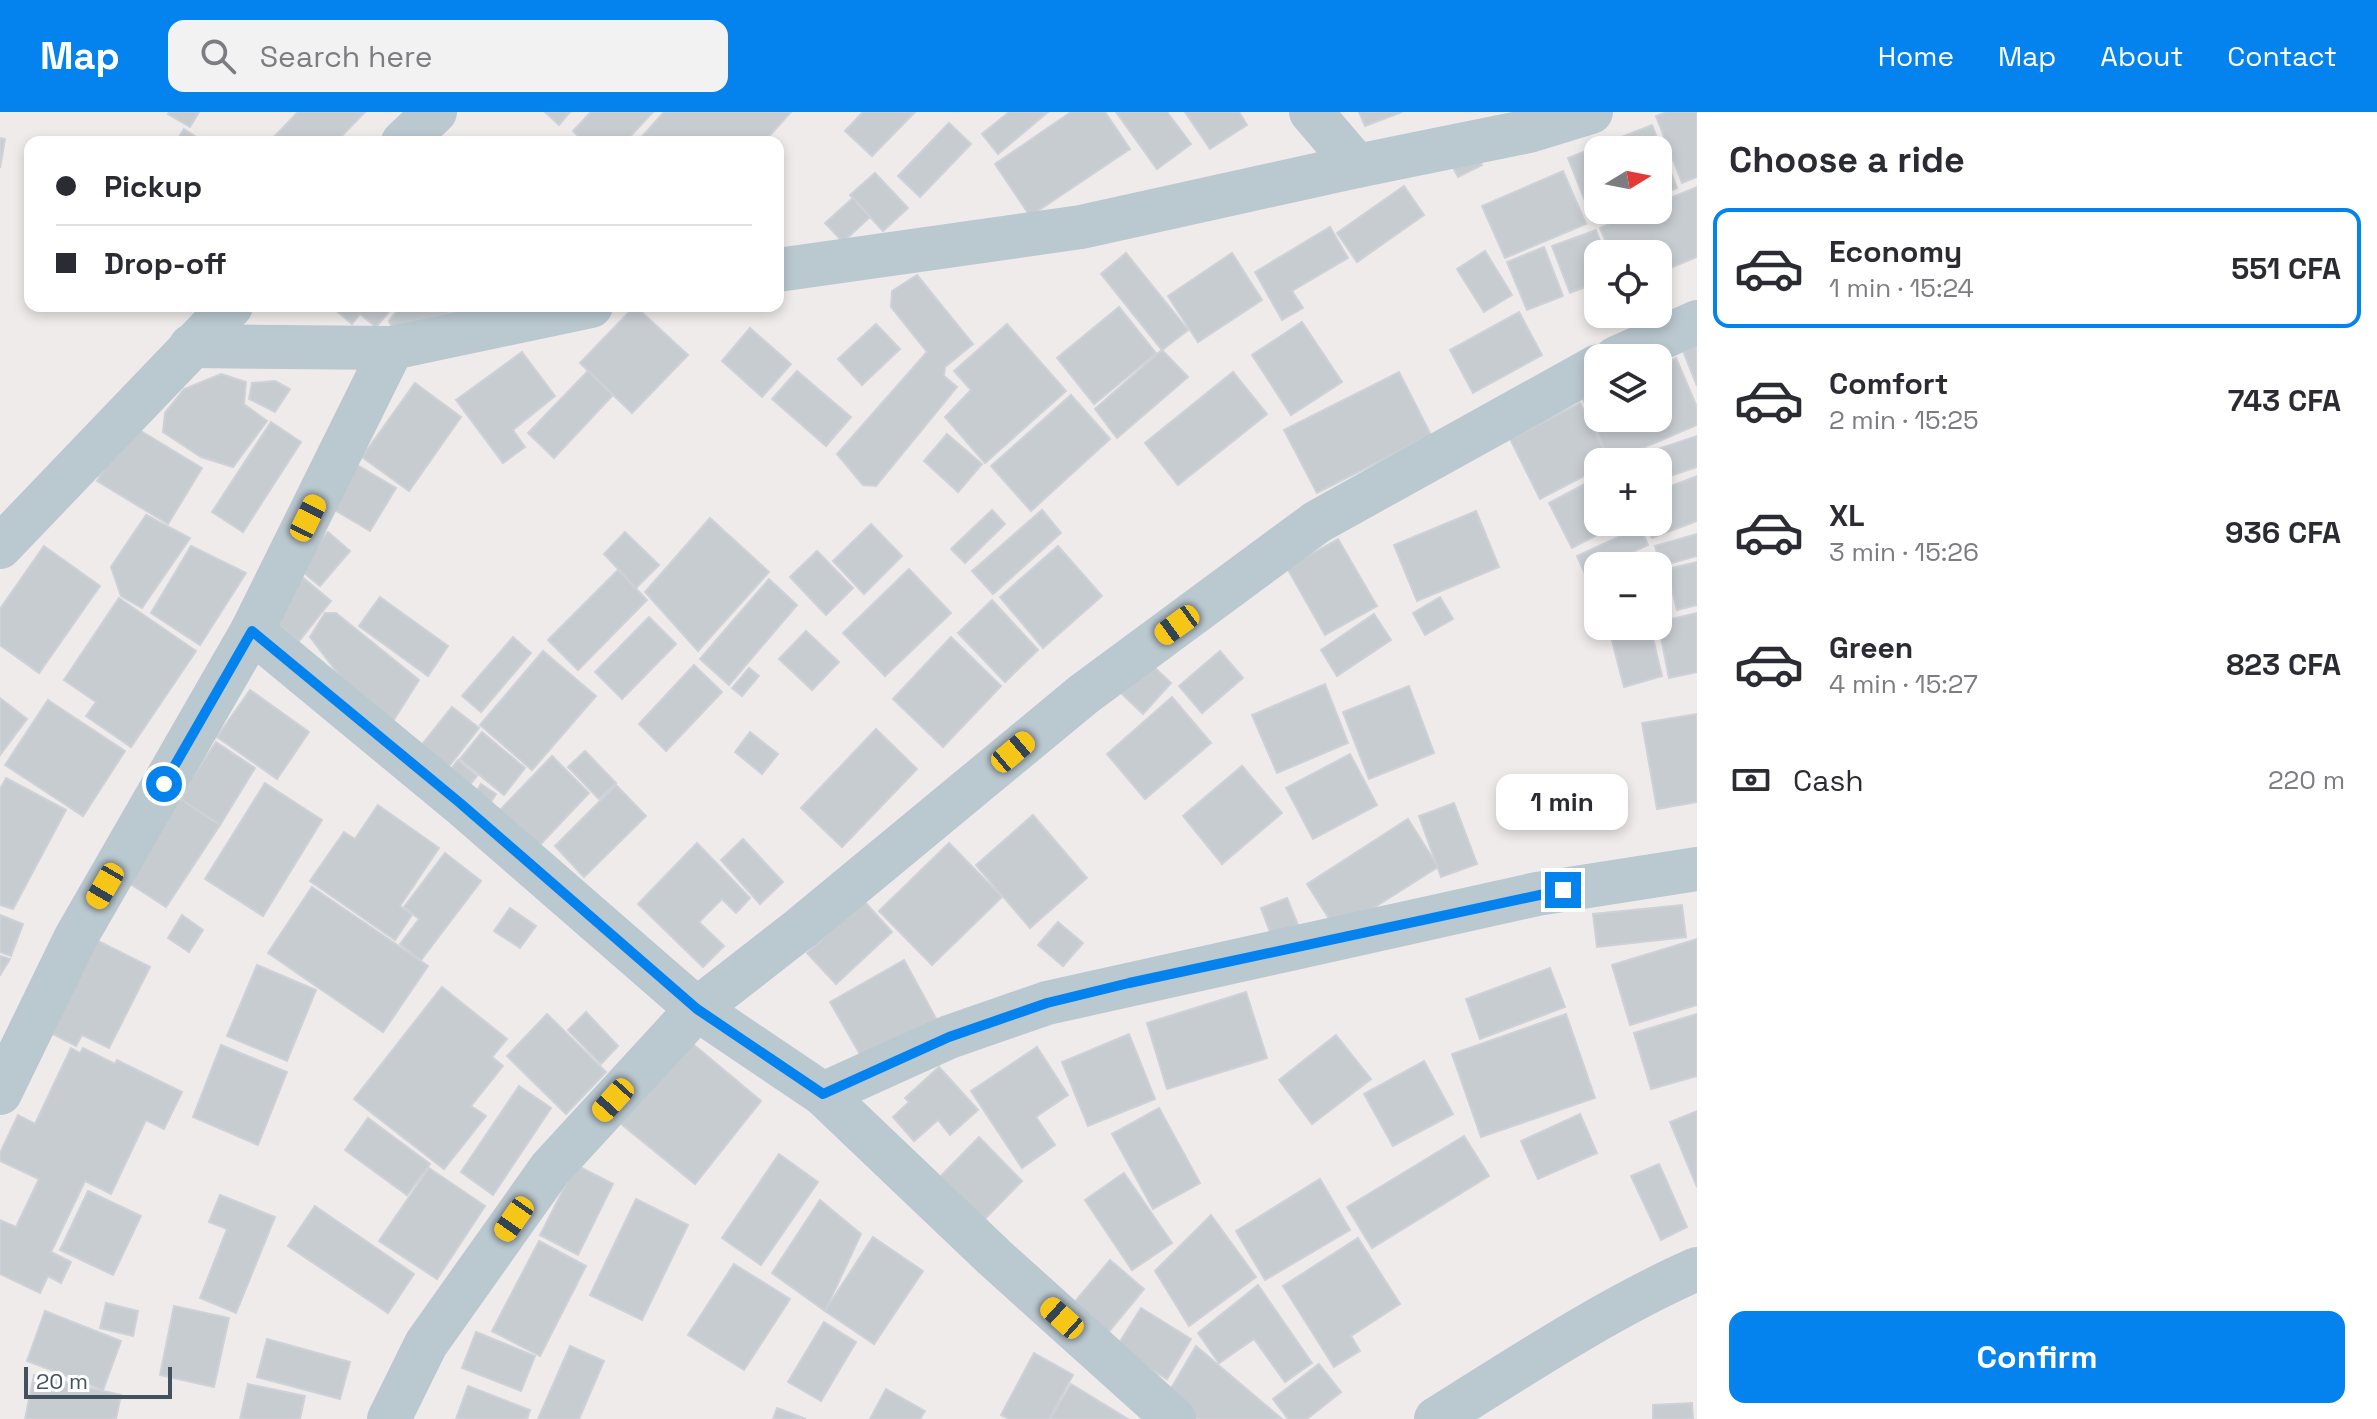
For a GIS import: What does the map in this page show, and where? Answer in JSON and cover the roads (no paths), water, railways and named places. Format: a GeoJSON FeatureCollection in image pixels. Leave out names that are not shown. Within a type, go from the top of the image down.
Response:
{"type":"FeatureCollection","features":[{"type":"Feature","properties":{"kind":"street"},"geometry":{"type":"LineString","coordinates":[[409,136],[435,112]]}},
{"type":"Feature","properties":{"kind":"street"},"geometry":{"type":"LineString","coordinates":[[1311,112],[1357,166]]}},
{"type":"Feature","properties":{"kind":"street"},"geometry":{"type":"LineString","coordinates":[[784,269],[1081,227],[1529,131],[1591,112]]}},
{"type":"Feature","properties":{"kind":"street"},"geometry":{"type":"LineString","coordinates":[[0,547],[225,312]]}},
{"type":"Feature","properties":{"kind":"street"},"geometry":{"type":"LineString","coordinates":[[191,346],[392,348],[563,312]]}},
{"type":"Feature","properties":{"kind":"street"},"geometry":{"type":"LineString","coordinates":[[1648,344],[1697,322]]}},
{"type":"Feature","properties":{"kind":"street"},"geometry":{"type":"LineString","coordinates":[[0,1093],[76,937],[252,631],[392,348]]}},
{"type":"Feature","properties":{"kind":"street"},"geometry":{"type":"LineString","coordinates":[[389,1419],[426,1344],[550,1169],[697,1009],[801,928],[1084,694],[1317,522],[1584,374]]}},
{"type":"Feature","properties":{"kind":"street"},"geometry":{"type":"LineString","coordinates":[[252,631],[460,803],[697,1009],[823,1094],[994,1257],[1174,1419]]}},
{"type":"Feature","properties":{"kind":"street"},"geometry":{"type":"LineString","coordinates":[[823,1094],[949,1037],[1047,1003],[1537,894],[1697,869]]}},
{"type":"Feature","properties":{"kind":"street"},"geometry":{"type":"LineString","coordinates":[[1436,1419],[1652,1290],[1697,1269]]}}]}
